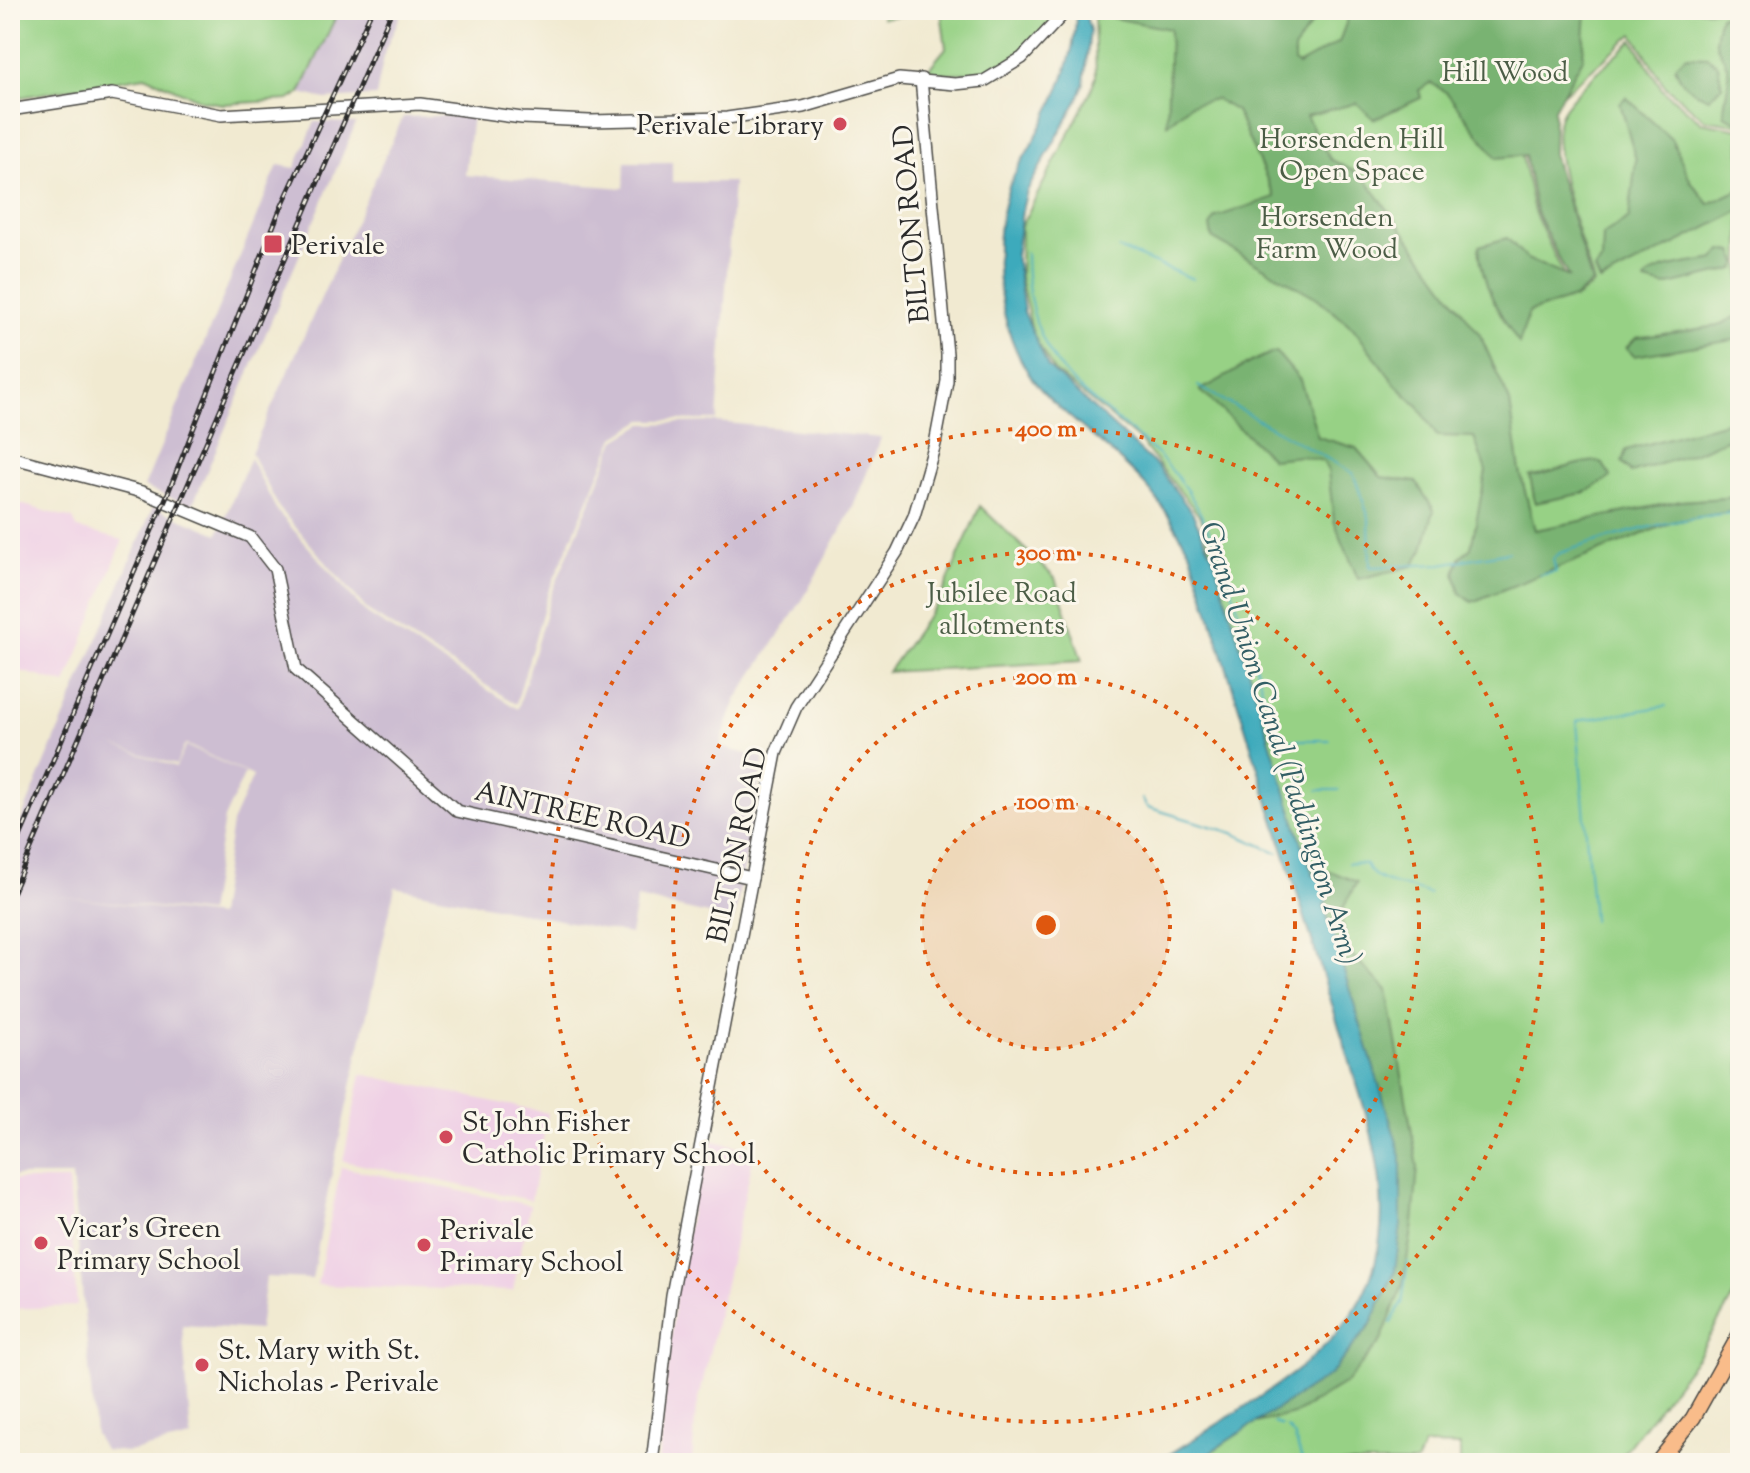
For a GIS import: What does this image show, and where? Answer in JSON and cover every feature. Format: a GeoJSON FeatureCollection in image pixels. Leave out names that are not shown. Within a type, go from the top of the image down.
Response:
{"type":"FeatureCollection","features":[{"type":"Feature","properties":{"kind":"main road"},"geometry":{"type":"LineString","coordinates":[[1657,1463],[1693,1418],[1740,1334]]}},
{"type":"Feature","properties":{"kind":"street"},"geometry":{"type":"LineString","coordinates":[[10,110],[112,94],[221,115],[410,104],[522,118],[682,121],[784,111],[886,82],[921,79],[965,84],[994,77],[1027,55],[1067,10]]}},
{"type":"Feature","properties":{"kind":"street","name":"BILTON ROAD"},"geometry":{"type":"LineString","coordinates":[[652,1463],[671,1299],[776,753],[796,707],[897,552],[914,516],[935,444],[947,381],[947,354],[921,79]]}},
{"type":"Feature","properties":{"kind":"street","name":"AINTREE ROAD"},"geometry":{"type":"LineString","coordinates":[[10,457],[142,492],[250,537],[269,556],[279,579],[296,669],[457,811],[752,878]]}},
{"type":"Feature","properties":{"kind":"shaded area"},"geometry":{"type":"Polygon","coordinates":[[[339,10],[403,10],[385,50],[376,96],[325,99],[300,93],[339,10]]]}},
{"type":"Feature","properties":{"kind":"shaded area"},"geometry":{"type":"Polygon","coordinates":[[[472,115],[465,175],[624,188],[625,162],[672,162],[672,182],[733,182],[717,420],[643,420],[615,437],[548,593],[516,704],[369,612],[279,508],[251,453],[403,117],[472,115]]]}},
{"type":"Feature","properties":{"kind":"shaded area"},"geometry":{"type":"Polygon","coordinates":[[[315,122],[356,123],[192,506],[144,487],[278,165],[295,168],[315,122]]]}},
{"type":"Feature","properties":{"kind":"shaded area"},"geometry":{"type":"Polygon","coordinates":[[[716,422],[881,438],[853,507],[803,599],[737,698],[720,747],[764,758],[734,920],[637,898],[630,934],[395,887],[328,1191],[312,1279],[266,1277],[259,1330],[182,1325],[191,1438],[128,1452],[104,1450],[95,1434],[72,1176],[10,1176],[10,846],[153,507],[218,534],[250,458],[277,511],[367,614],[518,709],[551,595],[616,440],[643,424],[716,422]],[[110,744],[176,767],[186,746],[245,773],[224,819],[208,913],[40,894],[218,916],[232,823],[253,776],[185,744],[176,765],[110,744]]]}},
{"type":"Feature","properties":{"kind":"shaded area"},"geometry":{"type":"Polygon","coordinates":[[[10,501],[73,519],[78,529],[123,540],[66,684],[10,668],[10,501]]]}},
{"type":"Feature","properties":{"kind":"shaded area","name":"St John Fisher Catholic Primary School"},"geometry":{"type":"Polygon","coordinates":[[[361,1074],[548,1113],[531,1200],[343,1161],[361,1074]]]}},
{"type":"Feature","properties":{"kind":"shaded area"},"geometry":{"type":"Polygon","coordinates":[[[705,1139],[755,1150],[695,1417],[692,1463],[658,1463],[676,1291],[705,1139]]]}},
{"type":"Feature","properties":{"kind":"shaded area","name":"Perivale Primary School"},"geometry":{"type":"Polygon","coordinates":[[[341,1167],[530,1205],[513,1291],[317,1285],[341,1167]]]}},
{"type":"Feature","properties":{"kind":"shaded area","name":"Vicar's Green Primary School"},"geometry":{"type":"Polygon","coordinates":[[[10,1180],[68,1180],[77,1306],[10,1309],[10,1180]]]}},
{"type":"Feature","properties":{"kind":"green space"},"geometry":{"type":"Polygon","coordinates":[[[10,10],[339,10],[300,93],[289,100],[223,104],[203,101],[145,76],[10,99],[10,10]]]}},
{"type":"Feature","properties":{"kind":"green space"},"geometry":{"type":"Polygon","coordinates":[[[880,10],[1062,10],[1004,64],[973,72],[952,73],[926,72],[946,48],[941,11],[882,18],[880,10]]]}},
{"type":"Feature","properties":{"kind":"green space"},"geometry":{"type":"Polygon","coordinates":[[[1112,10],[1740,10],[1740,125],[1704,119],[1665,86],[1633,34],[1551,104],[1507,147],[1522,156],[1534,212],[1575,299],[1594,284],[1562,174],[1557,131],[1560,116],[1582,87],[1633,40],[1662,89],[1701,122],[1740,129],[1740,497],[1681,501],[1535,531],[1542,572],[1673,522],[1740,510],[1740,1285],[1698,1356],[1616,1463],[1460,1463],[1460,1446],[1424,1445],[1416,1463],[1196,1463],[1334,1366],[1370,1326],[1397,1253],[1400,1184],[1322,912],[1329,883],[1309,870],[1201,518],[1140,441],[1054,371],[1033,335],[1020,277],[1021,226],[1096,76],[1094,17],[1111,15],[1112,10]]]}},
{"type":"Feature","properties":{"kind":"green space"},"geometry":{"type":"Polygon","coordinates":[[[1114,10],[1307,10],[1312,23],[1294,50],[1294,62],[1298,65],[1339,42],[1351,10],[1586,10],[1583,58],[1554,109],[1553,154],[1592,283],[1574,298],[1529,312],[1519,344],[1487,286],[1479,246],[1507,238],[1527,259],[1568,277],[1536,212],[1525,155],[1497,158],[1447,93],[1431,83],[1419,90],[1421,98],[1374,119],[1357,103],[1306,116],[1330,159],[1363,176],[1480,335],[1510,402],[1520,471],[1535,530],[1681,501],[1740,497],[1740,510],[1673,522],[1472,602],[1460,593],[1455,573],[1460,558],[1471,548],[1486,471],[1474,437],[1437,436],[1418,406],[1396,385],[1353,328],[1317,298],[1212,238],[1210,226],[1216,217],[1275,197],[1236,111],[1215,99],[1190,105],[1167,124],[1170,29],[1113,18],[1114,10]]]}},
{"type":"Feature","properties":{"kind":"green space"},"geometry":{"type":"Polygon","coordinates":[[[1734,15],[1740,19],[1740,123],[1724,115],[1729,75],[1716,41],[1720,16],[1734,15]]]}},
{"type":"Feature","properties":{"kind":"green space"},"geometry":{"type":"Polygon","coordinates":[[[1686,56],[1708,57],[1718,65],[1722,86],[1709,98],[1692,90],[1680,78],[1675,66],[1686,56]]]}},
{"type":"Feature","properties":{"kind":"green space"},"geometry":{"type":"Polygon","coordinates":[[[1626,97],[1672,140],[1691,182],[1709,204],[1740,189],[1740,211],[1600,282],[1595,270],[1602,260],[1603,235],[1629,218],[1636,160],[1620,103],[1626,97]]]}},
{"type":"Feature","properties":{"kind":"green space"},"geometry":{"type":"Polygon","coordinates":[[[1722,250],[1733,252],[1738,262],[1735,269],[1665,286],[1645,281],[1665,268],[1715,259],[1722,250]]]}},
{"type":"Feature","properties":{"kind":"green space"},"geometry":{"type":"Polygon","coordinates":[[[1735,317],[1740,318],[1740,339],[1634,356],[1626,348],[1636,338],[1718,326],[1735,317]]]}},
{"type":"Feature","properties":{"kind":"green space"},"geometry":{"type":"Polygon","coordinates":[[[1276,352],[1300,380],[1318,437],[1356,448],[1381,477],[1416,482],[1434,510],[1423,549],[1413,566],[1358,579],[1334,521],[1328,471],[1323,461],[1301,456],[1272,459],[1200,390],[1276,352]]]}},
{"type":"Feature","properties":{"kind":"green space"},"geometry":{"type":"Polygon","coordinates":[[[1740,418],[1740,434],[1695,453],[1631,473],[1622,462],[1626,450],[1740,418]]]}},
{"type":"Feature","properties":{"kind":"green space"},"geometry":{"type":"Polygon","coordinates":[[[1597,461],[1603,464],[1611,477],[1584,493],[1535,503],[1530,476],[1597,461]]]}},
{"type":"Feature","properties":{"kind":"green space","name":"Jubilee Road allotments"},"geometry":{"type":"Polygon","coordinates":[[[980,506],[1055,578],[1082,661],[888,672],[941,597],[980,506]]]}},
{"type":"Feature","properties":{"kind":"green space"},"geometry":{"type":"Polygon","coordinates":[[[1330,871],[1357,882],[1340,914],[1349,952],[1387,990],[1418,1167],[1413,1224],[1403,1284],[1381,1341],[1347,1382],[1294,1414],[1256,1423],[1334,1366],[1370,1326],[1397,1252],[1400,1184],[1322,912],[1330,871]]]}},
{"type":"Feature","properties":{"kind":"water"},"geometry":{"type":"Polygon","coordinates":[[[1076,10],[1084,10],[1090,30],[1084,83],[1027,191],[1022,210],[1016,256],[1024,312],[1048,367],[1158,467],[1193,514],[1213,557],[1303,847],[1313,874],[1331,888],[1324,906],[1401,1156],[1401,1225],[1395,1271],[1371,1324],[1330,1375],[1193,1463],[1156,1463],[1305,1364],[1340,1329],[1366,1289],[1380,1240],[1380,1182],[1365,1110],[1191,554],[1148,488],[1048,397],[1031,377],[1008,329],[998,275],[998,248],[1006,196],[1057,95],[1073,45],[1076,10]]]}},
{"type":"Feature","properties":{"kind":"waterway"},"geometry":{"type":"LineString","coordinates":[[1728,23],[1740,91]]}},
{"type":"Feature","properties":{"kind":"waterway"},"geometry":{"type":"LineString","coordinates":[[1118,248],[1193,279]]}},
{"type":"Feature","properties":{"kind":"waterway","name":"Grand Union Canal (Paddington Arm)"},"geometry":{"type":"LineString","coordinates":[[1026,253],[1031,304],[1045,343],[1064,373],[1144,442],[1172,470],[1196,505],[1222,562],[1279,741]]}},
{"type":"Feature","properties":{"kind":"waterway"},"geometry":{"type":"LineString","coordinates":[[1198,386],[1353,473],[1369,518],[1370,567],[1441,564],[1508,552]]}},
{"type":"Feature","properties":{"kind":"waterway"},"geometry":{"type":"LineString","coordinates":[[1540,575],[1556,572],[1553,559],[1560,553],[1582,546],[1671,522],[1740,512]]}},
{"type":"Feature","properties":{"kind":"waterway"},"geometry":{"type":"LineString","coordinates":[[1593,920],[1577,721],[1666,706]]}},
{"type":"Feature","properties":{"kind":"waterway","name":"Grand Union Canal (Paddington Arm)"},"geometry":{"type":"LineString","coordinates":[[1276,741],[1285,740]]}},
{"type":"Feature","properties":{"kind":"waterway","name":"Grand Union Canal (Paddington Arm)"},"geometry":{"type":"LineString","coordinates":[[1292,740],[1330,740]]}},
{"type":"Feature","properties":{"kind":"waterway","name":"Grand Union Canal (Paddington Arm)"},"geometry":{"type":"LineString","coordinates":[[1318,790],[1339,790]]}},
{"type":"Feature","properties":{"kind":"waterway"},"geometry":{"type":"LineString","coordinates":[[1142,799],[1147,807],[1233,833],[1278,853]]}},
{"type":"Feature","properties":{"kind":"waterway","name":"Grand Union Canal (Paddington Arm)"},"geometry":{"type":"LineString","coordinates":[[1348,863],[1365,864],[1385,881],[1429,894]]}},
{"type":"Feature","properties":{"kind":"waterway"},"geometry":{"type":"LineString","coordinates":[[1391,1323],[1402,1303],[1408,1262]]}},
{"type":"Feature","properties":{"kind":"waterway"},"geometry":{"type":"LineString","coordinates":[[1274,1423],[1282,1426]]}},
{"type":"Feature","properties":{"kind":"waterway"},"geometry":{"type":"LineString","coordinates":[[1287,1428],[1294,1435],[1303,1463]]}},
{"type":"Feature","properties":{"kind":"railway"},"geometry":{"type":"LineString","coordinates":[[10,860],[168,493],[279,212],[372,10]]}},
{"type":"Feature","properties":{"kind":"railway"},"geometry":{"type":"LineString","coordinates":[[10,898],[392,10]]}},
{"type":"Feature","properties":{"kind":"place","name":"Perivale Library"},"geometry":{"type":"Point","coordinates":[840,124]}},
{"type":"Feature","properties":{"kind":"place","name":"Perivale"},"geometry":{"type":"Point","coordinates":[273,244]}},
{"type":"Feature","properties":{"kind":"place","name":"St John Fisher Catholic Primary School"},"geometry":{"type":"Point","coordinates":[446,1137]}},
{"type":"Feature","properties":{"kind":"place","name":"Vicar's Green Primary School"},"geometry":{"type":"Point","coordinates":[41,1243]}},
{"type":"Feature","properties":{"kind":"place","name":"Perivale Primary School"},"geometry":{"type":"Point","coordinates":[424,1245]}},
{"type":"Feature","properties":{"kind":"place","name":"St. Mary with St. Nicholas - Perivale"},"geometry":{"type":"Point","coordinates":[202,1365]}},
{"type":"Feature","properties":{"kind":"park label","name":"Hill Wood"},"geometry":{"type":"Point","coordinates":[1505,71]}},
{"type":"Feature","properties":{"kind":"park label","name":"Horsenden Hill Open Space"},"geometry":{"type":"Point","coordinates":[1352,154]}},
{"type":"Feature","properties":{"kind":"park label","name":"Horsenden Farm Wood"},"geometry":{"type":"Point","coordinates":[1327,232]}}]}
